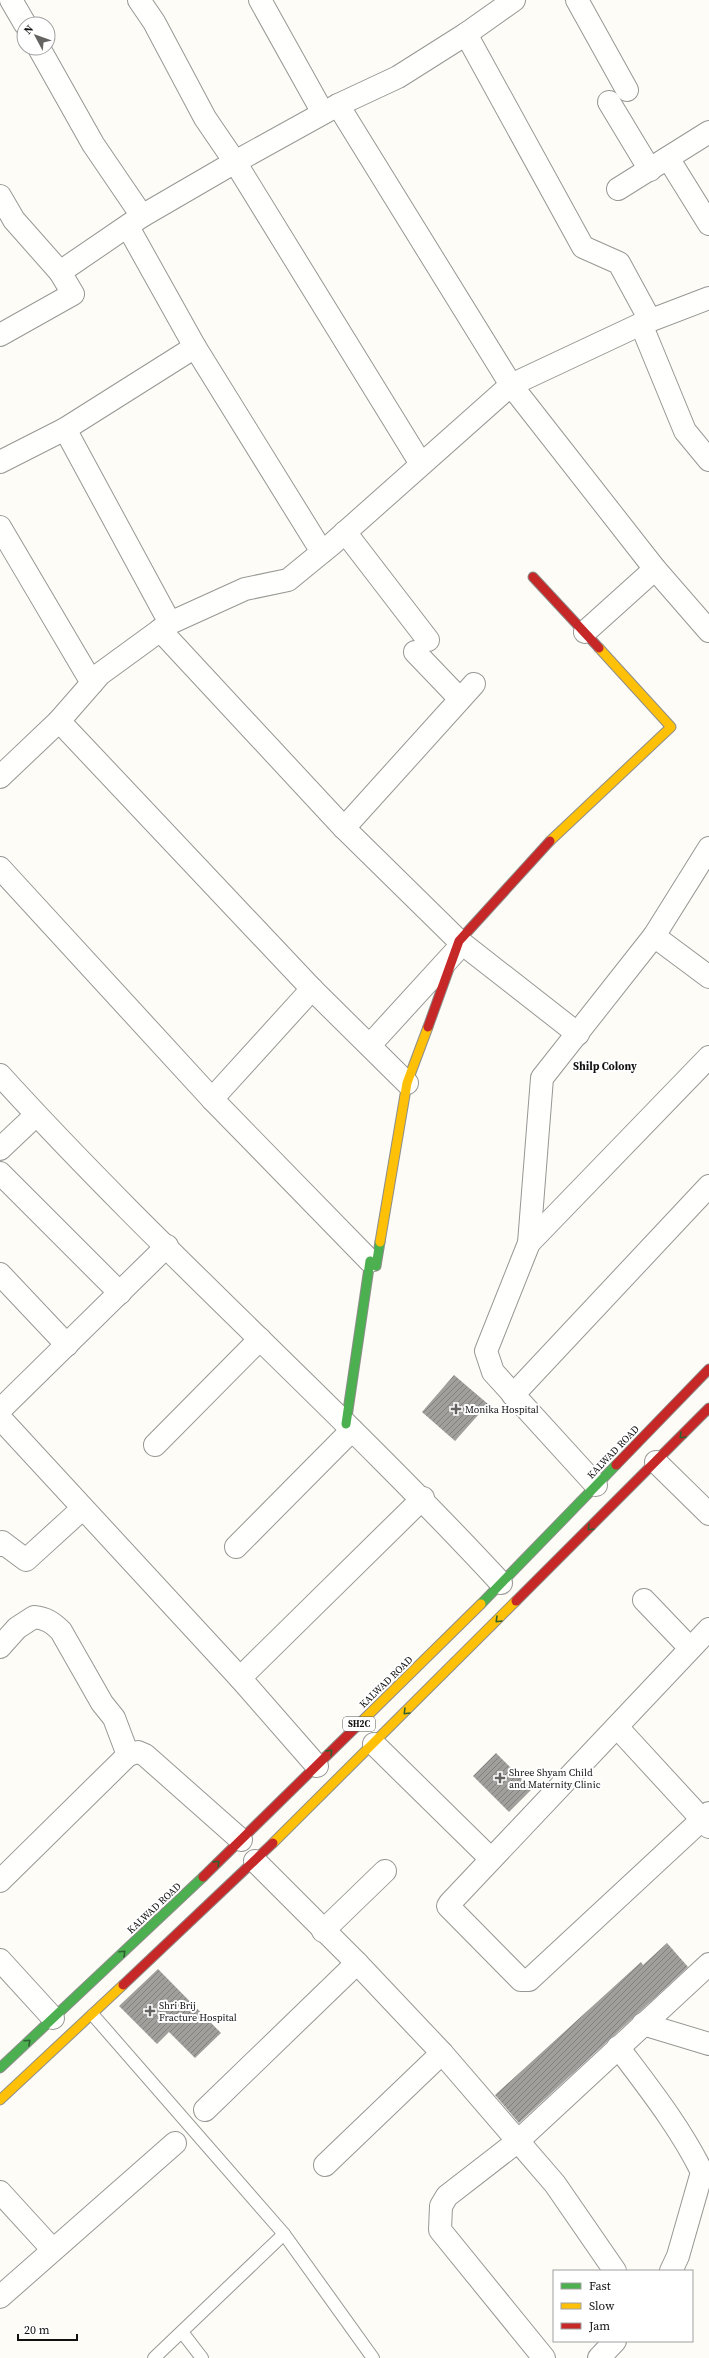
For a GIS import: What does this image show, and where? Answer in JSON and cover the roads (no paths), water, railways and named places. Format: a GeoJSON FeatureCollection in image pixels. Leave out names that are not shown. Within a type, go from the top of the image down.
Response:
{"type":"FeatureCollection","features":[{"type":"Feature","properties":{"kind":"main road"},"geometry":{"type":"LineString","coordinates":[[370,1261],[376,1266],[407,1083],[457,947],[551,840],[671,727],[533,576]]}},
{"type":"Feature","properties":{"kind":"main road"},"geometry":{"type":"LineString","coordinates":[[349,1427],[370,1261]]}},
{"type":"Feature","properties":{"kind":"main road","name":"KALWAD ROAD"},"geometry":{"type":"LineString","coordinates":[[0,2068],[317,1766],[501,1583],[709,1369]]}},
{"type":"Feature","properties":{"kind":"main road","name":"SH2C"},"geometry":{"type":"LineString","coordinates":[[0,2100],[93,2015],[255,1861],[374,1744],[709,1408]]}},
{"type":"Feature","properties":{"kind":"street"},"geometry":{"type":"LineString","coordinates":[[11,0],[20,16]]}},
{"type":"Feature","properties":{"kind":"street"},"geometry":{"type":"LineString","coordinates":[[139,0],[154,22],[205,118],[235,162],[421,464]]}},
{"type":"Feature","properties":{"kind":"street"},"geometry":{"type":"LineString","coordinates":[[260,0],[511,385],[655,569],[709,631]]}},
{"type":"Feature","properties":{"kind":"street"},"geometry":{"type":"LineString","coordinates":[[60,272],[135,222],[235,162],[330,109],[398,77],[466,34],[514,0]]}},
{"type":"Feature","properties":{"kind":"street"},"geometry":{"type":"LineString","coordinates":[[577,0],[627,90]]}},
{"type":"Feature","properties":{"kind":"street"},"geometry":{"type":"LineString","coordinates":[[466,34],[583,247],[619,263],[645,322],[685,431],[709,460]]}},
{"type":"Feature","properties":{"kind":"street"},"geometry":{"type":"LineString","coordinates":[[44,56],[135,222],[194,347],[322,552]]}},
{"type":"Feature","properties":{"kind":"street"},"geometry":{"type":"LineString","coordinates":[[609,102],[650,170]]}},
{"type":"Feature","properties":{"kind":"street"},"geometry":{"type":"LineString","coordinates":[[618,189],[709,132]]}},
{"type":"Feature","properties":{"kind":"street"},"geometry":{"type":"LineString","coordinates":[[668,158],[709,224]]}},
{"type":"Feature","properties":{"kind":"street"},"geometry":{"type":"LineString","coordinates":[[0,196],[14,220],[60,272],[73,294],[0,335]]}},
{"type":"Feature","properties":{"kind":"street"},"geometry":{"type":"LineString","coordinates":[[0,777],[59,721],[100,674],[165,626],[244,589],[288,580],[345,532],[511,385],[645,322],[709,298]]}},
{"type":"Feature","properties":{"kind":"street"},"geometry":{"type":"LineString","coordinates":[[0,462],[65,429],[194,347]]}},
{"type":"Feature","properties":{"kind":"street"},"geometry":{"type":"LineString","coordinates":[[65,429],[165,626],[344,828],[457,947],[578,1034]]}},
{"type":"Feature","properties":{"kind":"street"},"geometry":{"type":"LineString","coordinates":[[0,527],[92,683]]}},
{"type":"Feature","properties":{"kind":"street"},"geometry":{"type":"LineString","coordinates":[[344,828],[467,691],[422,646],[345,532]]}},
{"type":"Feature","properties":{"kind":"street"},"geometry":{"type":"LineString","coordinates":[[585,632],[655,569]]}},
{"type":"Feature","properties":{"kind":"street"},"geometry":{"type":"LineString","coordinates":[[59,721],[312,989],[407,1083]]}},
{"type":"Feature","properties":{"kind":"street"},"geometry":{"type":"LineString","coordinates":[[596,1485],[493,1372],[486,1351],[529,1242],[542,1078],[654,936],[709,848]]}},
{"type":"Feature","properties":{"kind":"street"},"geometry":{"type":"LineString","coordinates":[[0,868],[212,1099],[370,1261]]}},
{"type":"Feature","properties":{"kind":"street"},"geometry":{"type":"LineString","coordinates":[[654,936],[709,977]]}},
{"type":"Feature","properties":{"kind":"street"},"geometry":{"type":"LineString","coordinates":[[370,1045],[457,947]]}},
{"type":"Feature","properties":{"kind":"street"},"geometry":{"type":"LineString","coordinates":[[212,1099],[312,989]]}},
{"type":"Feature","properties":{"kind":"street"},"geometry":{"type":"LineString","coordinates":[[529,1242],[709,1056]]}},
{"type":"Feature","properties":{"kind":"street"},"geometry":{"type":"LineString","coordinates":[[0,1075],[36,1115],[260,1339],[423,1498],[501,1583]]}},
{"type":"Feature","properties":{"kind":"street"},"geometry":{"type":"LineString","coordinates":[[0,1149],[36,1115]]}},
{"type":"Feature","properties":{"kind":"street"},"geometry":{"type":"LineString","coordinates":[[0,1174],[120,1293]]}},
{"type":"Feature","properties":{"kind":"street"},"geometry":{"type":"LineString","coordinates":[[514,1395],[709,1186]]}},
{"type":"Feature","properties":{"kind":"street"},"geometry":{"type":"LineString","coordinates":[[0,1410],[167,1246]]}},
{"type":"Feature","properties":{"kind":"street"},"geometry":{"type":"LineString","coordinates":[[0,1274],[67,1345]]}},
{"type":"Feature","properties":{"kind":"street"},"geometry":{"type":"LineString","coordinates":[[155,1445],[260,1339]]}},
{"type":"Feature","properties":{"kind":"street"},"geometry":{"type":"LineString","coordinates":[[0,1418],[82,1509],[240,1678],[317,1766]]}},
{"type":"Feature","properties":{"kind":"street"},"geometry":{"type":"LineString","coordinates":[[236,1547],[349,1427]]}},
{"type":"Feature","properties":{"kind":"street"},"geometry":{"type":"LineString","coordinates":[[656,1462],[709,1514]]}},
{"type":"Feature","properties":{"kind":"street"},"geometry":{"type":"LineString","coordinates":[[240,1678],[423,1498]]}},
{"type":"Feature","properties":{"kind":"street"},"geometry":{"type":"LineString","coordinates":[[0,1544],[2,1542],[26,1560],[82,1509]]}},
{"type":"Feature","properties":{"kind":"street"},"geometry":{"type":"LineString","coordinates":[[644,1600],[690,1648]]}},
{"type":"Feature","properties":{"kind":"street"},"geometry":{"type":"LineString","coordinates":[[0,1647],[17,1628],[34,1617],[43,1618],[52,1623],[61,1632],[102,1703],[114,1718],[128,1755]]}},
{"type":"Feature","properties":{"kind":"street"},"geometry":{"type":"LineString","coordinates":[[617,1727],[707,1820],[529,1980],[521,1980],[448,1906],[450,1902],[709,1629]]}},
{"type":"Feature","properties":{"kind":"street"},"geometry":{"type":"LineString","coordinates":[[374,1744],[491,1859]]}},
{"type":"Feature","properties":{"kind":"street"},"geometry":{"type":"LineString","coordinates":[[0,1881],[128,1755],[138,1752],[146,1755],[241,1840]]}},
{"type":"Feature","properties":{"kind":"street"},"geometry":{"type":"LineString","coordinates":[[255,1861],[357,1964],[442,2053],[555,2184],[614,2270]]}},
{"type":"Feature","properties":{"kind":"street"},"geometry":{"type":"LineString","coordinates":[[323,1931],[385,1871]]}},
{"type":"Feature","properties":{"kind":"street"},"geometry":{"type":"LineString","coordinates":[[0,1960],[53,2018]]}},
{"type":"Feature","properties":{"kind":"street"},"geometry":{"type":"LineString","coordinates":[[205,2110],[357,1964]]}},
{"type":"Feature","properties":{"kind":"street"},"geometry":{"type":"LineString","coordinates":[[544,2358],[440,2230],[441,2206],[447,2196],[518,2141],[709,1964]]}},
{"type":"Feature","properties":{"kind":"street"},"geometry":{"type":"LineString","coordinates":[[643,2024],[709,2044]]}},
{"type":"Feature","properties":{"kind":"street"},"geometry":{"type":"LineString","coordinates":[[618,2047],[651,2090],[706,2172],[678,2256],[671,2270]]}},
{"type":"Feature","properties":{"kind":"street"},"geometry":{"type":"LineString","coordinates":[[325,2165],[442,2053]]}},
{"type":"Feature","properties":{"kind":"street"},"geometry":{"type":"LineString","coordinates":[[0,2297],[175,2143]]}},
{"type":"Feature","properties":{"kind":"street"},"geometry":{"type":"LineString","coordinates":[[0,2192],[53,2250]]}},
{"type":"Feature","properties":{"kind":"street"},"geometry":{"type":"LineString","coordinates":[[599,2358],[614,2342]]}},
{"type":"Feature","properties":{"kind":"lane"},"geometry":{"type":"LineString","coordinates":[[93,2015],[284,2234],[373,2358]]}},
{"type":"Feature","properties":{"kind":"lane"},"geometry":{"type":"LineString","coordinates":[[154,2358],[284,2234]]}},
{"type":"Feature","properties":{"kind":"lane"},"geometry":{"type":"LineString","coordinates":[[182,2332],[202,2358]]}},
{"type":"Feature","properties":{"kind":"place","name":"Monika Hospital"},"geometry":{"type":"Point","coordinates":[456,1409]}},
{"type":"Feature","properties":{"kind":"place","name":"Shree Shyam Child and Maternity Clinic"},"geometry":{"type":"Point","coordinates":[500,1778]}},
{"type":"Feature","properties":{"kind":"place","name":"Shri Brij Fracture Hospital"},"geometry":{"type":"Point","coordinates":[150,2011]}},
{"type":"Feature","properties":{"kind":"district","name":"Shilp Colony"},"geometry":{"type":"Point","coordinates":[605,1066]}}]}
